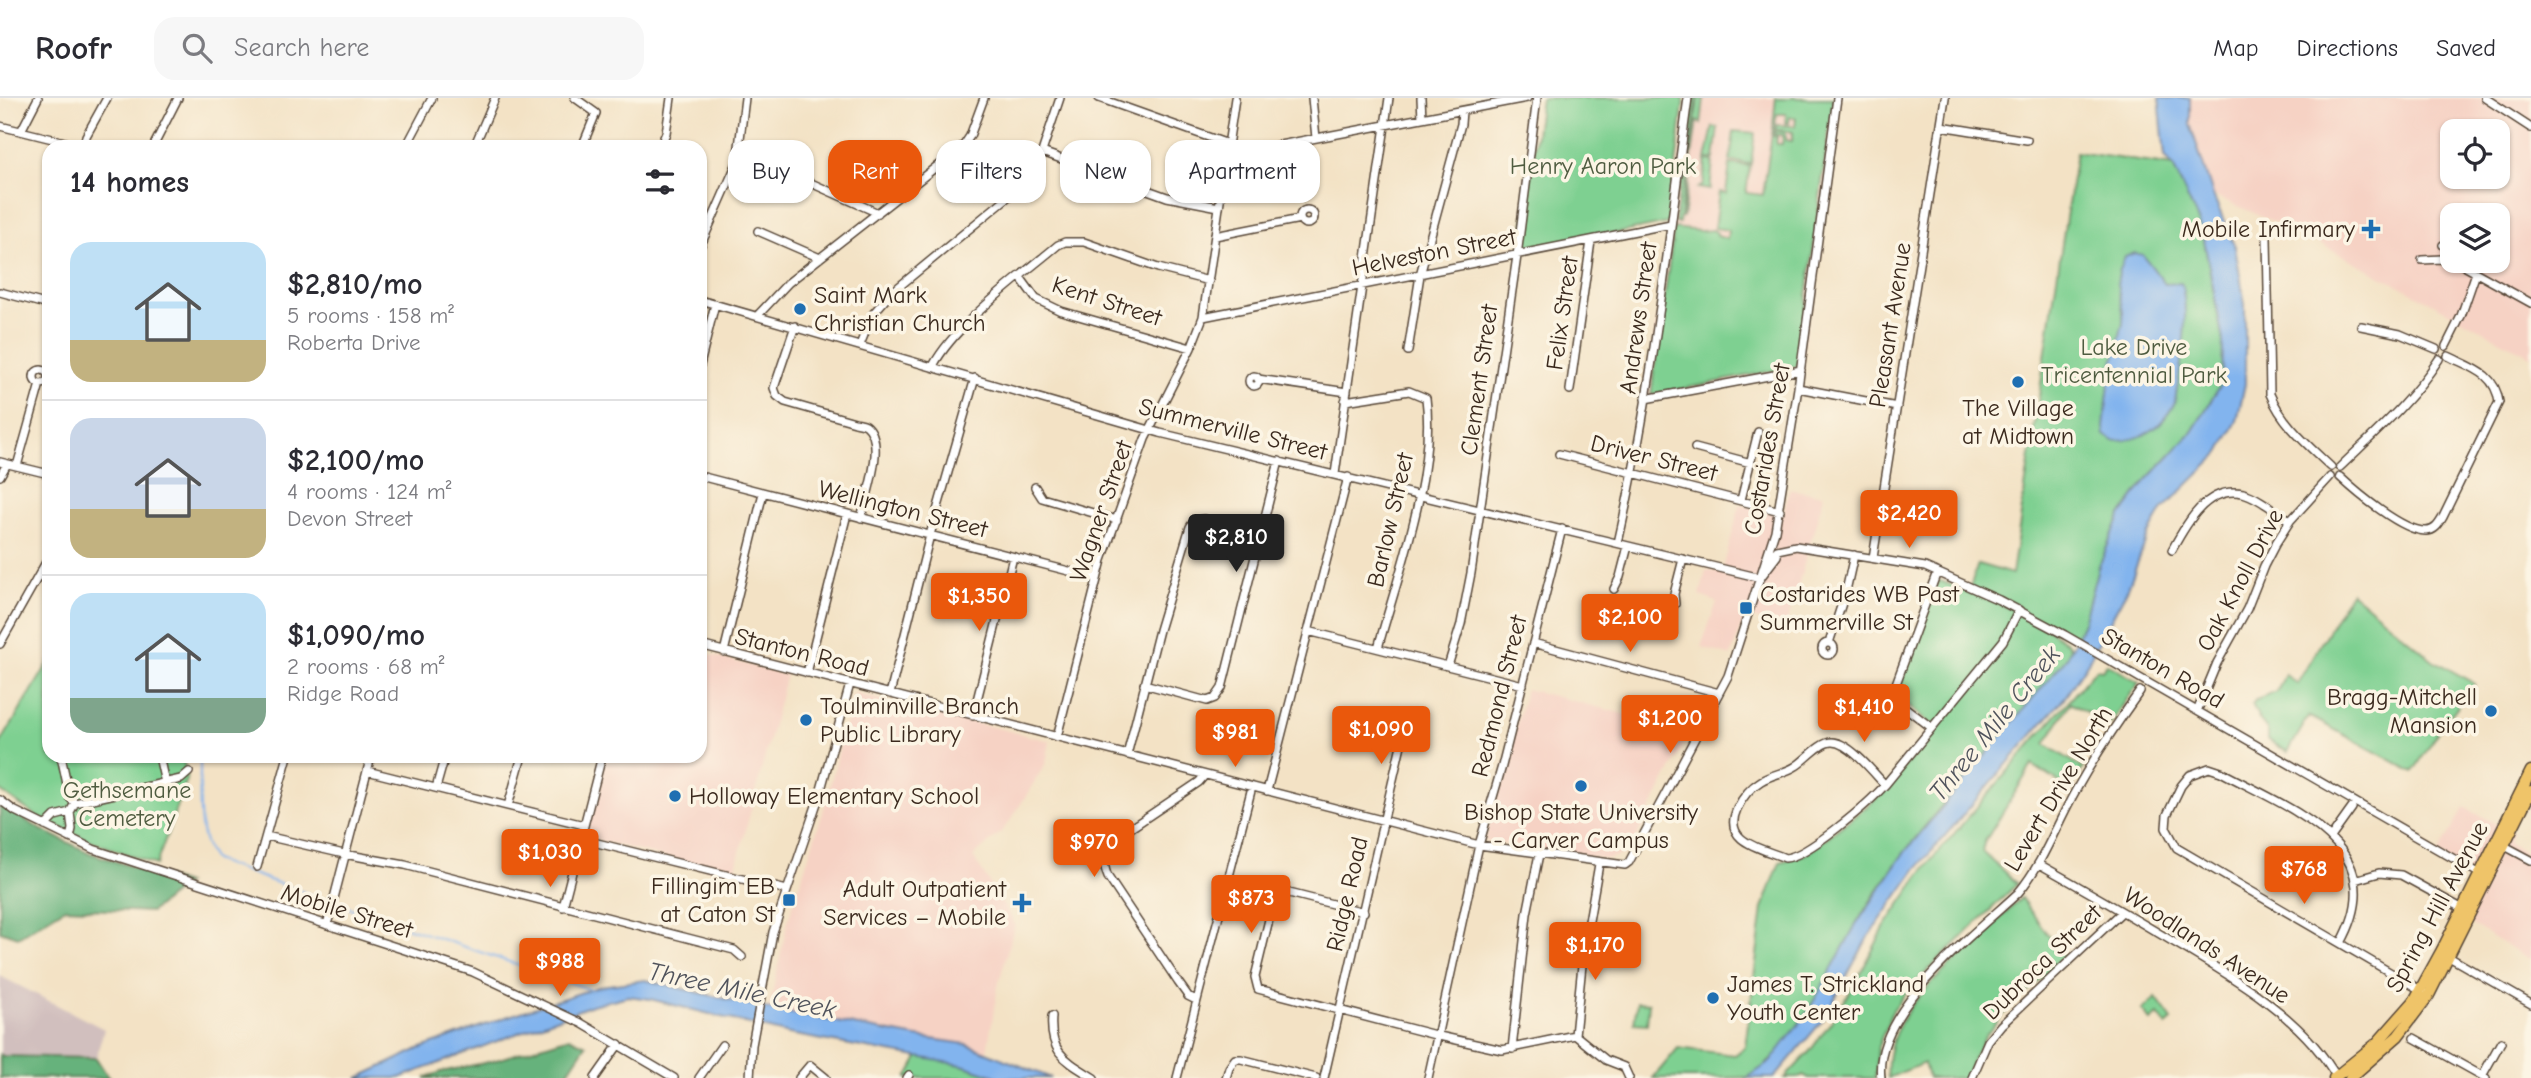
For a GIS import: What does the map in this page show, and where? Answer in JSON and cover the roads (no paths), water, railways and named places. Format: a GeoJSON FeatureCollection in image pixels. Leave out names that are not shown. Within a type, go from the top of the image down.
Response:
{"type":"FeatureCollection","features":[{"type":"Feature","properties":{"kind":"main road","name":"Spring Hill Avenue"},"geometry":{"type":"LineString","coordinates":[[2336,1077],[2356,1073],[2398,1035],[2449,957],[2531,771]]}},
{"type":"Feature","properties":{"kind":"main road","name":"Spring Hill Avenue"},"geometry":{"type":"LineString","coordinates":[[2500,844],[2531,791]]}},
{"type":"Feature","properties":{"kind":"main road","name":"Spring Hill Avenue"},"geometry":{"type":"LineString","coordinates":[[2424,993],[2463,909],[2484,877]]}},
{"type":"Feature","properties":{"kind":"street"},"geometry":{"type":"LineString","coordinates":[[21,131],[38,98]]}},
{"type":"Feature","properties":{"kind":"street"},"geometry":{"type":"LineString","coordinates":[[85,140],[107,98]]}},
{"type":"Feature","properties":{"kind":"street"},"geometry":{"type":"LineString","coordinates":[[157,140],[178,98]]}},
{"type":"Feature","properties":{"kind":"street"},"geometry":{"type":"LineString","coordinates":[[409,140],[432,98]]}},
{"type":"Feature","properties":{"kind":"street"},"geometry":{"type":"LineString","coordinates":[[477,140],[495,98]]}},
{"type":"Feature","properties":{"kind":"street"},"geometry":{"type":"LineString","coordinates":[[575,98],[596,113],[585,140]]}},
{"type":"Feature","properties":{"kind":"street"},"geometry":{"type":"LineString","coordinates":[[663,140],[671,98]]}},
{"type":"Feature","properties":{"kind":"street"},"geometry":{"type":"LineString","coordinates":[[707,231],[737,163],[745,98]]}},
{"type":"Feature","properties":{"kind":"street"},"geometry":{"type":"LineString","coordinates":[[758,315],[788,283],[964,145],[984,98]]}},
{"type":"Feature","properties":{"kind":"street"},"geometry":{"type":"LineString","coordinates":[[1046,140],[1060,98]]}},
{"type":"Feature","properties":{"kind":"street"},"geometry":{"type":"LineString","coordinates":[[1099,98],[1217,140]]}},
{"type":"Feature","properties":{"kind":"street","name":"Wagner Street"},"geometry":{"type":"LineString","coordinates":[[1229,140],[1235,98]]}},
{"type":"Feature","properties":{"kind":"street"},"geometry":{"type":"LineString","coordinates":[[1312,98],[1316,138]]}},
{"type":"Feature","properties":{"kind":"street"},"geometry":{"type":"LineString","coordinates":[[1335,474],[1389,98]]}},
{"type":"Feature","properties":{"kind":"street"},"geometry":{"type":"LineString","coordinates":[[1420,98],[1422,118]]}},
{"type":"Feature","properties":{"kind":"street"},"geometry":{"type":"LineString","coordinates":[[1306,140],[1527,98]]}},
{"type":"Feature","properties":{"kind":"street","name":"Clement Street"},"geometry":{"type":"LineString","coordinates":[[1448,666],[1461,624],[1471,573],[1537,98]]}},
{"type":"Feature","properties":{"kind":"street","name":"Andrews Street"},"geometry":{"type":"LineString","coordinates":[[1618,543],[1634,473],[1688,98]]}},
{"type":"Feature","properties":{"kind":"street","name":"Costarides Street"},"geometry":{"type":"LineString","coordinates":[[1629,862],[1728,676],[1775,531],[1801,370],[1837,98]]}},
{"type":"Feature","properties":{"kind":"street","name":"Pleasant Avenue"},"geometry":{"type":"LineString","coordinates":[[1873,558],[1945,98]]}},
{"type":"Feature","properties":{"kind":"street"},"geometry":{"type":"LineString","coordinates":[[2485,98],[2531,128]]}},
{"type":"Feature","properties":{"kind":"street"},"geometry":{"type":"LineString","coordinates":[[1409,351],[1420,275],[1461,124],[1462,111]]}},
{"type":"Feature","properties":{"kind":"street"},"geometry":{"type":"LineString","coordinates":[[0,126],[56,140]]}},
{"type":"Feature","properties":{"kind":"street"},"geometry":{"type":"LineString","coordinates":[[1941,126],[2027,140]]}},
{"type":"Feature","properties":{"kind":"street"},"geometry":{"type":"LineString","coordinates":[[1046,153],[1167,197],[1219,207]]}},
{"type":"Feature","properties":{"kind":"street"},"geometry":{"type":"LineString","coordinates":[[814,184],[878,213]]}},
{"type":"Feature","properties":{"kind":"street"},"geometry":{"type":"LineString","coordinates":[[860,345],[872,315],[890,294],[1001,203]]}},
{"type":"Feature","properties":{"kind":"street","name":"Wagner Street"},"geometry":{"type":"LineString","coordinates":[[1057,737],[1096,578],[1116,520],[1150,430],[1191,348],[1203,317],[1220,203]]}},
{"type":"Feature","properties":{"kind":"street"},"geometry":{"type":"LineString","coordinates":[[1215,236],[1300,219]]}},
{"type":"Feature","properties":{"kind":"street","name":"Helveston Street"},"geometry":{"type":"LineString","coordinates":[[1203,317],[1671,225]]}},
{"type":"Feature","properties":{"kind":"street"},"geometry":{"type":"LineString","coordinates":[[758,230],[820,258]]}},
{"type":"Feature","properties":{"kind":"street"},"geometry":{"type":"LineString","coordinates":[[2267,238],[2270,394],[2278,413],[2331,467],[2340,467],[2415,393],[2439,359],[2448,356]]}},
{"type":"Feature","properties":{"kind":"street","name":"Felix Street"},"geometry":{"type":"LineString","coordinates":[[1570,390],[1591,241]]}},
{"type":"Feature","properties":{"kind":"street"},"geometry":{"type":"LineString","coordinates":[[933,366],[941,352],[996,295],[1065,242],[1084,242],[1158,268],[1209,281]]}},
{"type":"Feature","properties":{"kind":"street"},"geometry":{"type":"LineString","coordinates":[[2422,260],[2440,259]]}},
{"type":"Feature","properties":{"kind":"street"},"geometry":{"type":"LineString","coordinates":[[2446,346],[2461,316],[2476,273],[2531,303]]}},
{"type":"Feature","properties":{"kind":"street","name":"Kent Street"},"geometry":{"type":"LineString","coordinates":[[1020,277],[1036,299],[1061,311],[1191,348]]}},
{"type":"Feature","properties":{"kind":"street"},"geometry":{"type":"LineString","coordinates":[[0,292],[42,303]]}},
{"type":"Feature","properties":{"kind":"street","name":"Summerville Street"},"geometry":{"type":"LineString","coordinates":[[707,302],[1150,430],[1761,578]]}},
{"type":"Feature","properties":{"kind":"street"},"geometry":{"type":"LineString","coordinates":[[707,337],[715,304]]}},
{"type":"Feature","properties":{"kind":"street"},"geometry":{"type":"LineString","coordinates":[[795,326],[774,388],[777,396],[785,402],[866,425],[873,434],[876,452],[860,518]]}},
{"type":"Feature","properties":{"kind":"street"},"geometry":{"type":"LineString","coordinates":[[2361,326],[2400,334],[2436,349]]}},
{"type":"Feature","properties":{"kind":"street"},"geometry":{"type":"LineString","coordinates":[[2436,349],[2441,345],[2446,346]]}},
{"type":"Feature","properties":{"kind":"street"},"geometry":{"type":"LineString","coordinates":[[2446,346],[2449,349],[2448,356]]}},
{"type":"Feature","properties":{"kind":"street"},"geometry":{"type":"LineString","coordinates":[[2436,349],[2439,359]]}},
{"type":"Feature","properties":{"kind":"street"},"geometry":{"type":"LineString","coordinates":[[2340,477],[2380,510],[2414,528],[2431,530],[2436,527],[2499,402],[2497,389],[2491,380],[2448,356]]}},
{"type":"Feature","properties":{"kind":"street"},"geometry":{"type":"LineString","coordinates":[[1645,399],[1801,370]]}},
{"type":"Feature","properties":{"kind":"street"},"geometry":{"type":"LineString","coordinates":[[890,694],[930,535],[975,378]]}},
{"type":"Feature","properties":{"kind":"street"},"geometry":{"type":"LineString","coordinates":[[1258,379],[1347,391]]}},
{"type":"Feature","properties":{"kind":"street"},"geometry":{"type":"LineString","coordinates":[[17,466],[40,383]]}},
{"type":"Feature","properties":{"kind":"street"},"geometry":{"type":"LineString","coordinates":[[1798,388],[1897,407]]}},
{"type":"Feature","properties":{"kind":"street","name":"Barlow Street"},"geometry":{"type":"LineString","coordinates":[[1345,401],[1409,390],[1426,398],[1428,433],[1420,495],[1378,648]]}},
{"type":"Feature","properties":{"kind":"street"},"geometry":{"type":"LineString","coordinates":[[1741,500],[1758,432]]}},
{"type":"Feature","properties":{"kind":"street"},"geometry":{"type":"LineString","coordinates":[[1695,448],[1751,463]]}},
{"type":"Feature","properties":{"kind":"street","name":"Driver Street"},"geometry":{"type":"LineString","coordinates":[[1559,454],[1780,511]]}},
{"type":"Feature","properties":{"kind":"street"},"geometry":{"type":"LineString","coordinates":[[1144,684],[1207,701],[1215,698],[1222,688],[1279,461]]}},
{"type":"Feature","properties":{"kind":"street"},"geometry":{"type":"LineString","coordinates":[[0,476],[3,463],[42,472]]}},
{"type":"Feature","properties":{"kind":"street"},"geometry":{"type":"LineString","coordinates":[[2331,467],[2330,477],[2340,477]]}},
{"type":"Feature","properties":{"kind":"street"},"geometry":{"type":"LineString","coordinates":[[2340,467],[2340,477]]}},
{"type":"Feature","properties":{"kind":"street"},"geometry":{"type":"LineString","coordinates":[[1267,791],[1348,477]]}},
{"type":"Feature","properties":{"kind":"street","name":"Oak Knoll Drive"},"geometry":{"type":"LineString","coordinates":[[2198,709],[2217,663],[2247,609],[2264,566],[2290,521],[2330,477]]}},
{"type":"Feature","properties":{"kind":"street","name":"Wellington Street"},"geometry":{"type":"LineString","coordinates":[[707,478],[1096,578]]}},
{"type":"Feature","properties":{"kind":"street"},"geometry":{"type":"LineString","coordinates":[[1035,487],[1042,498],[1116,520]]}},
{"type":"Feature","properties":{"kind":"street"},"geometry":{"type":"LineString","coordinates":[[2172,550],[2197,512],[2215,495],[2227,492],[2244,494],[2290,521]]}},
{"type":"Feature","properties":{"kind":"street"},"geometry":{"type":"LineString","coordinates":[[724,652],[763,493]]}},
{"type":"Feature","properties":{"kind":"street"},"geometry":{"type":"LineString","coordinates":[[807,673],[847,514]]}},
{"type":"Feature","properties":{"kind":"street"},"geometry":{"type":"LineString","coordinates":[[1127,755],[1158,630],[1190,527],[1194,521],[1204,519],[1260,533]]}},
{"type":"Feature","properties":{"kind":"street","name":"Redmond Street"},"geometry":{"type":"LineString","coordinates":[[1428,1078],[1479,845],[1562,529]]}},
{"type":"Feature","properties":{"kind":"street","name":"Stanton Road"},"geometry":{"type":"LineString","coordinates":[[1775,531],[1779,540],[1796,547],[1924,567],[2019,610],[2198,709],[2484,877]]}},
{"type":"Feature","properties":{"kind":"street"},"geometry":{"type":"LineString","coordinates":[[1614,589],[1628,546]]}},
{"type":"Feature","properties":{"kind":"street"},"geometry":{"type":"LineString","coordinates":[[1763,565],[1777,550],[1796,547]]}},
{"type":"Feature","properties":{"kind":"street"},"geometry":{"type":"LineString","coordinates":[[1761,578],[1776,557],[1796,547]]}},
{"type":"Feature","properties":{"kind":"street"},"geometry":{"type":"LineString","coordinates":[[1829,643],[1846,591],[1854,555]]}},
{"type":"Feature","properties":{"kind":"street"},"geometry":{"type":"LineString","coordinates":[[973,716],[1013,557]]}},
{"type":"Feature","properties":{"kind":"street"},"geometry":{"type":"LineString","coordinates":[[1675,604],[1674,594],[1683,559]]}},
{"type":"Feature","properties":{"kind":"street"},"geometry":{"type":"LineString","coordinates":[[0,644],[42,569]]}},
{"type":"Feature","properties":{"kind":"street"},"geometry":{"type":"LineString","coordinates":[[1932,728],[1894,699],[1897,678],[1937,572]]}},
{"type":"Feature","properties":{"kind":"street"},"geometry":{"type":"LineString","coordinates":[[1885,785],[1866,764],[1843,745],[1827,742],[1794,768],[1762,780],[1748,792],[1733,819],[1733,831],[1739,838],[1785,858],[1792,858],[1872,800],[1885,785],[1932,728],[2003,641],[2019,610]]}},
{"type":"Feature","properties":{"kind":"street"},"geometry":{"type":"LineString","coordinates":[[1308,631],[1523,685]]}},
{"type":"Feature","properties":{"kind":"street"},"geometry":{"type":"LineString","coordinates":[[1533,643],[1719,693]]}},
{"type":"Feature","properties":{"kind":"street","name":"Stanton Road"},"geometry":{"type":"LineString","coordinates":[[707,647],[1479,845],[1599,864],[1621,866],[1629,862]]}},
{"type":"Feature","properties":{"kind":"street"},"geometry":{"type":"LineString","coordinates":[[747,1078],[773,932],[819,797],[850,684]]}},
{"type":"Feature","properties":{"kind":"street","name":"Levert Drive North"},"geometry":{"type":"LineString","coordinates":[[1881,1078],[1880,1066],[1891,1029],[1912,995],[2018,892],[2039,864],[2076,790],[2112,730],[2140,691]]}},
{"type":"Feature","properties":{"kind":"street","name":"Ridge Road"},"geometry":{"type":"LineString","coordinates":[[1324,1078],[1407,719]]}},
{"type":"Feature","properties":{"kind":"street"},"geometry":{"type":"LineString","coordinates":[[62,763],[70,798],[75,803]]}},
{"type":"Feature","properties":{"kind":"street"},"geometry":{"type":"LineString","coordinates":[[161,763],[165,783]]}},
{"type":"Feature","properties":{"kind":"street"},"geometry":{"type":"LineString","coordinates":[[257,867],[286,763]]}},
{"type":"Feature","properties":{"kind":"street"},"geometry":{"type":"LineString","coordinates":[[327,925],[369,763]]}},
{"type":"Feature","properties":{"kind":"street"},"geometry":{"type":"LineString","coordinates":[[436,788],[443,763]]}},
{"type":"Feature","properties":{"kind":"street"},"geometry":{"type":"LineString","coordinates":[[508,806],[520,763]]}},
{"type":"Feature","properties":{"kind":"street"},"geometry":{"type":"LineString","coordinates":[[563,907],[600,763]]}},
{"type":"Feature","properties":{"kind":"street"},"geometry":{"type":"LineString","coordinates":[[2341,943],[2355,910],[2355,880],[2348,856],[2332,836],[2221,772],[2209,768],[2190,775],[2166,815],[2166,828],[2173,843],[2184,853],[2424,993]]}},
{"type":"Feature","properties":{"kind":"street"},"geometry":{"type":"LineString","coordinates":[[367,771],[584,825]]}},
{"type":"Feature","properties":{"kind":"street"},"geometry":{"type":"LineString","coordinates":[[75,803],[181,779],[189,772]]}},
{"type":"Feature","properties":{"kind":"street"},"geometry":{"type":"LineString","coordinates":[[1196,1000],[1188,996],[1108,877],[1104,859],[1114,840],[1199,782],[1205,775]]}},
{"type":"Feature","properties":{"kind":"street"},"geometry":{"type":"LineString","coordinates":[[1177,1078],[1252,787]]}},
{"type":"Feature","properties":{"kind":"street","name":"Mobile Street"},"geometry":{"type":"LineString","coordinates":[[0,800],[93,849],[456,965],[581,1023],[674,1078]]}},
{"type":"Feature","properties":{"kind":"street"},"geometry":{"type":"LineString","coordinates":[[70,838],[70,813],[75,803]]}},
{"type":"Feature","properties":{"kind":"street"},"geometry":{"type":"LineString","coordinates":[[2332,836],[2352,808]]}},
{"type":"Feature","properties":{"kind":"street"},"geometry":{"type":"LineString","coordinates":[[45,826],[55,816],[70,813]]}},
{"type":"Feature","properties":{"kind":"street"},"geometry":{"type":"LineString","coordinates":[[266,836],[405,865],[734,950],[742,957]]}},
{"type":"Feature","properties":{"kind":"street"},"geometry":{"type":"LineString","coordinates":[[580,839],[787,890]]}},
{"type":"Feature","properties":{"kind":"street"},"geometry":{"type":"LineString","coordinates":[[2500,844],[2531,860]]}},
{"type":"Feature","properties":{"kind":"street"},"geometry":{"type":"LineString","coordinates":[[1513,1049],[1527,914],[1539,854]]}},
{"type":"Feature","properties":{"kind":"street"},"geometry":{"type":"LineString","coordinates":[[1575,1035],[1583,956],[1599,864]]}},
{"type":"Feature","properties":{"kind":"street","name":"Woodlands Avenue"},"geometry":{"type":"LineString","coordinates":[[2039,864],[2205,961],[2263,1001],[2320,1050],[2336,1077]]}},
{"type":"Feature","properties":{"kind":"street"},"geometry":{"type":"LineString","coordinates":[[2355,880],[2379,873],[2402,875],[2463,909]]}},
{"type":"Feature","properties":{"kind":"street"},"geometry":{"type":"LineString","coordinates":[[1364,912],[1289,893],[1280,895],[1273,903],[1255,985],[1263,992],[1502,1050],[1575,1035]]}},
{"type":"Feature","properties":{"kind":"street","name":"Dubroca Street"},"geometry":{"type":"LineString","coordinates":[[1972,1078],[1988,1041],[2001,1025],[2122,912]]}},
{"type":"Feature","properties":{"kind":"street"},"geometry":{"type":"LineString","coordinates":[[2449,957],[2531,1003]]}},
{"type":"Feature","properties":{"kind":"street"},"geometry":{"type":"LineString","coordinates":[[1052,1016],[1051,1034],[1054,1044],[1068,1061],[1094,1078]]}},
{"type":"Feature","properties":{"kind":"street"},"geometry":{"type":"LineString","coordinates":[[1575,1035],[1606,1060],[1624,1067],[1629,1078]]}},
{"type":"Feature","properties":{"kind":"street"},"geometry":{"type":"LineString","coordinates":[[2414,1038],[2484,1077],[2501,1042]]}},
{"type":"Feature","properties":{"kind":"street"},"geometry":{"type":"LineString","coordinates":[[596,1078],[619,1044]]}},
{"type":"Feature","properties":{"kind":"street"},"geometry":{"type":"LineString","coordinates":[[699,1078],[722,1045]]}},
{"type":"Feature","properties":{"kind":"street"},"geometry":{"type":"LineString","coordinates":[[1226,1078],[1235,1059],[1316,1078]]}},
{"type":"Feature","properties":{"kind":"street"},"geometry":{"type":"LineString","coordinates":[[799,1078],[810,1065],[826,1078]]}},
{"type":"Feature","properties":{"kind":"water"},"geometry":{"type":"Polygon","coordinates":[[[2159,98],[2190,98],[2190,124],[2213,195],[2235,247],[2245,304],[2245,384],[2237,421],[2220,453],[2163,509],[2148,535],[2128,588],[2088,662],[2066,696],[1917,868],[1867,939],[1823,1020],[1774,1078],[1747,1078],[1770,1062],[1808,1012],[1854,928],[1903,854],[2068,656],[2083,623],[2098,568],[2120,517],[2146,481],[2192,432],[2222,383],[2223,341],[2202,229],[2173,166],[2165,157],[2159,98]]]}},
{"type":"Feature","properties":{"kind":"water"},"geometry":{"type":"Polygon","coordinates":[[[2134,253],[2143,255],[2165,284],[2181,283],[2185,310],[2184,342],[2175,402],[2170,411],[2158,426],[2143,436],[2114,441],[2105,435],[2104,427],[2110,375],[2123,323],[2117,284],[2125,257],[2134,253]]]}},
{"type":"Feature","properties":{"kind":"water"},"geometry":{"type":"Polygon","coordinates":[[[645,980],[769,1009],[966,1044],[1051,1078],[1001,1078],[962,1065],[789,1034],[650,999],[628,996],[592,1005],[400,1078],[358,1078],[419,1049],[509,1016],[601,986],[645,980]]]}},
{"type":"Feature","properties":{"kind":"waterway"},"geometry":{"type":"LineString","coordinates":[[200,763],[201,824],[208,850],[214,860],[322,899]]}},
{"type":"Feature","properties":{"kind":"waterway"},"geometry":{"type":"LineString","coordinates":[[341,905],[592,990]]}},
{"type":"Feature","properties":{"kind":"place","name":"Mobile Infirmary"},"geometry":{"type":"Point","coordinates":[2371,229]}},
{"type":"Feature","properties":{"kind":"place","name":"Saint Mark Christian Church"},"geometry":{"type":"Point","coordinates":[800,309]}},
{"type":"Feature","properties":{"kind":"place","name":"The Village at Midtown"},"geometry":{"type":"Point","coordinates":[2018,382]}},
{"type":"Feature","properties":{"kind":"place","name":"Costarides WB Past Summerville St"},"geometry":{"type":"Point","coordinates":[1746,608]}},
{"type":"Feature","properties":{"kind":"place","name":"Bragg-Mitchell Mansion"},"geometry":{"type":"Point","coordinates":[2491,711]}},
{"type":"Feature","properties":{"kind":"place","name":"Toulminville Branch Public Library"},"geometry":{"type":"Point","coordinates":[806,720]}},
{"type":"Feature","properties":{"kind":"place","name":"Bishop State University - Carver Campus"},"geometry":{"type":"Point","coordinates":[1581,786]}},
{"type":"Feature","properties":{"kind":"place","name":"Holloway Elementary School"},"geometry":{"type":"Point","coordinates":[675,796]}},
{"type":"Feature","properties":{"kind":"place","name":"Fillingim EB at Caton St"},"geometry":{"type":"Point","coordinates":[789,900]}},
{"type":"Feature","properties":{"kind":"place","name":"Adult Outpatient Services – Mobile"},"geometry":{"type":"Point","coordinates":[1022,903]}},
{"type":"Feature","properties":{"kind":"place","name":"James T. Strickland Youth Center"},"geometry":{"type":"Point","coordinates":[1713,998]}},
{"type":"Feature","properties":{"kind":"park label","name":"Henry Aaron Park"},"geometry":{"type":"Point","coordinates":[1603,166]}},
{"type":"Feature","properties":{"kind":"park label","name":"Lake Drive Tricentennial Park"},"geometry":{"type":"Point","coordinates":[2134,361]}},
{"type":"Feature","properties":{"kind":"park label","name":"Gethsemane Cemetery"},"geometry":{"type":"Point","coordinates":[127,804]}},
{"type":"Feature","properties":{"kind":"water label","name":"Three Mile Creek"},"geometry":{"type":"Point","coordinates":[1995,724]}},
{"type":"Feature","properties":{"kind":"water label","name":"Three Mile Creek"},"geometry":{"type":"Point","coordinates":[742,991]}}]}
